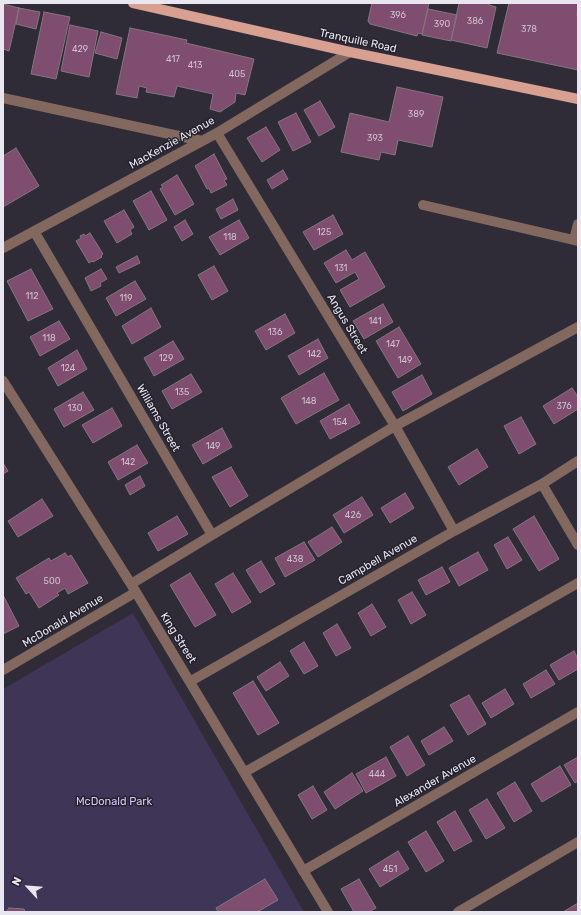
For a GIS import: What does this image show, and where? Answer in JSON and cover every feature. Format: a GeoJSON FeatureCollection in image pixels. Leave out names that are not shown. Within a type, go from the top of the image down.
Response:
{"type":"FeatureCollection","features":[{"type":"Feature","properties":{"kind":"main road","name":"Tranquille Road"},"geometry":{"type":"LineString","coordinates":[[133,3],[350,52],[578,99]]}},
{"type":"Feature","properties":{"kind":"street","name":"MacKenzie Avenue"},"geometry":{"type":"LineString","coordinates":[[3,248],[217,133],[350,52]]}},
{"type":"Feature","properties":{"kind":"street"},"geometry":{"type":"LineString","coordinates":[[3,98],[202,141]]}},
{"type":"Feature","properties":{"kind":"street","name":"Angus Street"},"geometry":{"type":"LineString","coordinates":[[217,133],[395,426],[454,530]]}},
{"type":"Feature","properties":{"kind":"street"},"geometry":{"type":"LineString","coordinates":[[423,205],[576,241],[578,224]]}},
{"type":"Feature","properties":{"kind":"street","name":"Williams Street"},"geometry":{"type":"LineString","coordinates":[[34,231],[212,535]]}},
{"type":"Feature","properties":{"kind":"street"},"geometry":{"type":"LineString","coordinates":[[134,588],[212,535],[395,426],[578,327]]}},
{"type":"Feature","properties":{"kind":"street","name":"King Street"},"geometry":{"type":"LineString","coordinates":[[3,381],[191,681],[328,912]]}},
{"type":"Feature","properties":{"kind":"street","name":"Campbell Avenue"},"geometry":{"type":"LineString","coordinates":[[191,681],[454,530],[542,484],[578,461]]}},
{"type":"Feature","properties":{"kind":"street"},"geometry":{"type":"LineString","coordinates":[[542,484],[578,545]]}},
{"type":"Feature","properties":{"kind":"street"},"geometry":{"type":"LineString","coordinates":[[245,772],[578,583]]}},
{"type":"Feature","properties":{"kind":"street","name":"McDonald Avenue"},"geometry":{"type":"LineString","coordinates":[[3,670],[134,588]]}},
{"type":"Feature","properties":{"kind":"street","name":"Alexander Avenue"},"geometry":{"type":"LineString","coordinates":[[304,871],[578,712]]}},
{"type":"Feature","properties":{"kind":"street"},"geometry":{"type":"LineString","coordinates":[[458,912],[578,842]]}},
{"type":"Feature","properties":{"kind":"green space","name":"McDonald Park"},"geometry":{"type":"Polygon","coordinates":[[[133,613],[304,912],[3,912],[3,689],[133,613]]]}},
{"type":"Feature","properties":{"kind":"building"},"geometry":{"type":"Polygon","coordinates":[[[372,3],[429,3],[422,34],[418,33],[417,36],[370,24],[368,21],[372,3]]]}},
{"type":"Feature","properties":{"kind":"building"},"geometry":{"type":"Polygon","coordinates":[[[459,3],[490,3],[489,5],[496,7],[487,48],[451,40],[459,3]]]}},
{"type":"Feature","properties":{"kind":"building"},"geometry":{"type":"Polygon","coordinates":[[[509,3],[578,3],[578,70],[497,53],[509,3]]]}},
{"type":"Feature","properties":{"kind":"building"},"geometry":{"type":"Polygon","coordinates":[[[3,4],[19,8],[9,51],[3,49],[3,4]]]}},
{"type":"Feature","properties":{"kind":"building"},"geometry":{"type":"Polygon","coordinates":[[[19,8],[40,12],[36,29],[16,24],[19,8]]]}},
{"type":"Feature","properties":{"kind":"building"},"geometry":{"type":"Polygon","coordinates":[[[428,9],[457,15],[451,41],[422,35],[428,9]]]}},
{"type":"Feature","properties":{"kind":"building"},"geometry":{"type":"Polygon","coordinates":[[[44,12],[70,17],[56,79],[31,74],[44,12]]]}},
{"type":"Feature","properties":{"kind":"building"},"geometry":{"type":"Polygon","coordinates":[[[70,25],[98,31],[89,77],[61,71],[70,25]]]}},
{"type":"Feature","properties":{"kind":"building"},"geometry":{"type":"Polygon","coordinates":[[[130,28],[187,40],[186,43],[254,59],[245,95],[236,93],[235,102],[220,112],[210,109],[213,94],[177,86],[174,97],[146,92],[147,88],[139,86],[137,98],[116,94],[130,28]]]}},
{"type":"Feature","properties":{"kind":"building"},"geometry":{"type":"Polygon","coordinates":[[[101,32],[122,38],[117,59],[95,53],[101,32]]]}},
{"type":"Feature","properties":{"kind":"building"},"geometry":{"type":"Polygon","coordinates":[[[397,87],[443,97],[432,147],[398,140],[395,155],[381,152],[379,160],[341,152],[350,113],[389,122],[397,87]]]}},
{"type":"Feature","properties":{"kind":"building"},"geometry":{"type":"Polygon","coordinates":[[[320,101],[335,127],[319,136],[304,110],[320,101]]]}},
{"type":"Feature","properties":{"kind":"building"},"geometry":{"type":"Polygon","coordinates":[[[296,113],[311,142],[293,151],[278,122],[296,113]]]}},
{"type":"Feature","properties":{"kind":"building"},"geometry":{"type":"Polygon","coordinates":[[[266,127],[280,150],[262,162],[247,138],[266,127]]]}},
{"type":"Feature","properties":{"kind":"building"},"geometry":{"type":"Polygon","coordinates":[[[16,148],[39,186],[3,207],[3,156],[16,148]]]}},
{"type":"Feature","properties":{"kind":"building"},"geometry":{"type":"Polygon","coordinates":[[[214,154],[227,179],[224,180],[227,185],[211,193],[209,188],[207,189],[195,166],[214,154]]]}},
{"type":"Feature","properties":{"kind":"building"},"geometry":{"type":"Polygon","coordinates":[[[283,170],[288,179],[272,189],[267,180],[283,170]]]}},
{"type":"Feature","properties":{"kind":"building"},"geometry":{"type":"Polygon","coordinates":[[[177,175],[194,204],[175,215],[160,189],[163,187],[161,185],[177,175]]]}},
{"type":"Feature","properties":{"kind":"building"},"geometry":{"type":"Polygon","coordinates":[[[151,191],[167,220],[149,230],[133,201],[151,191]]]}},
{"type":"Feature","properties":{"kind":"building"},"geometry":{"type":"Polygon","coordinates":[[[233,199],[238,210],[221,219],[216,209],[233,199]]]}},
{"type":"Feature","properties":{"kind":"building"},"geometry":{"type":"Polygon","coordinates":[[[124,210],[134,227],[130,230],[132,234],[117,243],[104,221],[124,210]]]}},
{"type":"Feature","properties":{"kind":"building"},"geometry":{"type":"Polygon","coordinates":[[[333,215],[343,234],[314,250],[303,232],[333,215]]]}},
{"type":"Feature","properties":{"kind":"building"},"geometry":{"type":"Polygon","coordinates":[[[185,220],[193,234],[182,241],[174,227],[185,220]]]}},
{"type":"Feature","properties":{"kind":"building"},"geometry":{"type":"Polygon","coordinates":[[[239,220],[249,238],[220,255],[209,237],[239,220]]]}},
{"type":"Feature","properties":{"kind":"building"},"geometry":{"type":"Polygon","coordinates":[[[90,233],[103,254],[101,256],[102,257],[89,263],[76,241],[81,238],[80,236],[84,234],[85,236],[90,233]]]}},
{"type":"Feature","properties":{"kind":"building"},"geometry":{"type":"Polygon","coordinates":[[[346,250],[352,260],[365,252],[385,287],[350,307],[340,290],[359,279],[355,272],[336,283],[324,263],[346,250]]]}},
{"type":"Feature","properties":{"kind":"building"},"geometry":{"type":"Polygon","coordinates":[[[137,256],[140,263],[119,273],[116,267],[137,256]]]}},
{"type":"Feature","properties":{"kind":"building"},"geometry":{"type":"Polygon","coordinates":[[[214,266],[228,291],[212,300],[198,275],[214,266]]]}},
{"type":"Feature","properties":{"kind":"building"},"geometry":{"type":"Polygon","coordinates":[[[31,269],[53,309],[28,321],[7,281],[31,269]]]}},
{"type":"Feature","properties":{"kind":"building"},"geometry":{"type":"Polygon","coordinates":[[[101,269],[107,279],[100,283],[101,286],[91,291],[85,278],[101,269]]]}},
{"type":"Feature","properties":{"kind":"building"},"geometry":{"type":"Polygon","coordinates":[[[135,281],[146,299],[116,316],[106,298],[135,281]]]}},
{"type":"Feature","properties":{"kind":"building"},"geometry":{"type":"Polygon","coordinates":[[[383,304],[393,322],[364,339],[353,321],[383,304]]]}},
{"type":"Feature","properties":{"kind":"building"},"geometry":{"type":"Polygon","coordinates":[[[151,308],[161,327],[132,344],[122,326],[151,308]]]}},
{"type":"Feature","properties":{"kind":"building"},"geometry":{"type":"Polygon","coordinates":[[[285,314],[295,333],[266,350],[255,331],[285,314]]]}},
{"type":"Feature","properties":{"kind":"building"},"geometry":{"type":"Polygon","coordinates":[[[59,321],[70,339],[40,356],[30,337],[59,321]]]}},
{"type":"Feature","properties":{"kind":"building"},"geometry":{"type":"Polygon","coordinates":[[[399,327],[421,364],[398,378],[376,341],[399,327]]]}},
{"type":"Feature","properties":{"kind":"building"},"geometry":{"type":"Polygon","coordinates":[[[318,339],[328,358],[299,375],[288,356],[318,339]]]}},
{"type":"Feature","properties":{"kind":"building"},"geometry":{"type":"Polygon","coordinates":[[[173,341],[184,359],[154,376],[144,358],[173,341]]]}},
{"type":"Feature","properties":{"kind":"building"},"geometry":{"type":"Polygon","coordinates":[[[77,350],[87,369],[58,386],[48,368],[77,350]]]}},
{"type":"Feature","properties":{"kind":"building"},"geometry":{"type":"Polygon","coordinates":[[[324,373],[339,400],[296,424],[281,398],[324,373]]]}},
{"type":"Feature","properties":{"kind":"building"},"geometry":{"type":"Polygon","coordinates":[[[191,374],[202,392],[172,409],[162,391],[191,374]]]}},
{"type":"Feature","properties":{"kind":"building"},"geometry":{"type":"Polygon","coordinates":[[[422,375],[432,394],[403,411],[392,392],[422,375]]]}},
{"type":"Feature","properties":{"kind":"building"},"geometry":{"type":"Polygon","coordinates":[[[572,388],[578,397],[578,409],[554,424],[543,406],[572,388]]]}},
{"type":"Feature","properties":{"kind":"building"},"geometry":{"type":"Polygon","coordinates":[[[83,392],[94,410],[64,427],[54,409],[83,392]]]}},
{"type":"Feature","properties":{"kind":"building"},"geometry":{"type":"Polygon","coordinates":[[[349,404],[360,423],[330,439],[320,421],[349,404]]]}},
{"type":"Feature","properties":{"kind":"building"},"geometry":{"type":"Polygon","coordinates":[[[112,408],[122,426],[93,443],[82,425],[112,408]]]}},
{"type":"Feature","properties":{"kind":"building"},"geometry":{"type":"Polygon","coordinates":[[[521,417],[536,444],[519,454],[504,426],[521,417]]]}},
{"type":"Feature","properties":{"kind":"building"},"geometry":{"type":"Polygon","coordinates":[[[222,428],[232,447],[203,464],[192,445],[222,428]]]}},
{"type":"Feature","properties":{"kind":"building"},"geometry":{"type":"Polygon","coordinates":[[[137,445],[148,463],[118,480],[108,462],[137,445]]]}},
{"type":"Feature","properties":{"kind":"building"},"geometry":{"type":"Polygon","coordinates":[[[477,449],[488,467],[459,485],[448,467],[477,449]]]}},
{"type":"Feature","properties":{"kind":"building"},"geometry":{"type":"Polygon","coordinates":[[[3,463],[8,471],[3,474],[3,463]]]}},
{"type":"Feature","properties":{"kind":"building"},"geometry":{"type":"Polygon","coordinates":[[[231,467],[248,496],[230,507],[212,477],[231,467]]]}},
{"type":"Feature","properties":{"kind":"building"},"geometry":{"type":"Polygon","coordinates":[[[140,476],[145,486],[130,495],[125,485],[140,476]]]}},
{"type":"Feature","properties":{"kind":"building"},"geometry":{"type":"Polygon","coordinates":[[[405,493],[414,508],[390,523],[381,508],[405,493]]]}},
{"type":"Feature","properties":{"kind":"building"},"geometry":{"type":"Polygon","coordinates":[[[362,497],[373,515],[344,533],[333,515],[362,497]]]}},
{"type":"Feature","properties":{"kind":"building"},"geometry":{"type":"Polygon","coordinates":[[[42,499],[53,516],[18,537],[8,521],[42,499]]]}},
{"type":"Feature","properties":{"kind":"building"},"geometry":{"type":"Polygon","coordinates":[[[177,516],[188,534],[158,551],[148,533],[177,516]]]}},
{"type":"Feature","properties":{"kind":"building"},"geometry":{"type":"Polygon","coordinates":[[[534,516],[559,559],[539,571],[513,529],[534,516]]]}},
{"type":"Feature","properties":{"kind":"building"},"geometry":{"type":"Polygon","coordinates":[[[332,527],[342,542],[318,557],[308,542],[332,527]]]}},
{"type":"Feature","properties":{"kind":"building"},"geometry":{"type":"Polygon","coordinates":[[[508,537],[522,560],[507,569],[494,545],[508,537]]]}},
{"type":"Feature","properties":{"kind":"building"},"geometry":{"type":"Polygon","coordinates":[[[304,542],[315,560],[285,577],[275,558],[304,542]]]}},
{"type":"Feature","properties":{"kind":"building"},"geometry":{"type":"Polygon","coordinates":[[[478,552],[488,570],[459,586],[449,568],[478,552]]]}},
{"type":"Feature","properties":{"kind":"building"},"geometry":{"type":"Polygon","coordinates":[[[65,553],[68,557],[71,555],[88,583],[68,594],[65,588],[57,593],[59,595],[39,608],[29,592],[26,594],[16,578],[49,558],[51,561],[65,553]]]}},
{"type":"Feature","properties":{"kind":"building"},"geometry":{"type":"Polygon","coordinates":[[[261,561],[275,584],[260,593],[246,570],[261,561]]]}},
{"type":"Feature","properties":{"kind":"building"},"geometry":{"type":"Polygon","coordinates":[[[442,567],[450,582],[426,595],[418,580],[442,567]]]}},
{"type":"Feature","properties":{"kind":"building"},"geometry":{"type":"Polygon","coordinates":[[[190,573],[216,615],[195,627],[170,585],[190,573]]]}},
{"type":"Feature","properties":{"kind":"building"},"geometry":{"type":"Polygon","coordinates":[[[233,573],[251,602],[232,613],[215,584],[233,573]]]}},
{"type":"Feature","properties":{"kind":"building"},"geometry":{"type":"Polygon","coordinates":[[[412,592],[426,615],[411,624],[398,600],[412,592]]]}},
{"type":"Feature","properties":{"kind":"building"},"geometry":{"type":"Polygon","coordinates":[[[3,595],[19,626],[3,634],[3,595]]]}},
{"type":"Feature","properties":{"kind":"building"},"geometry":{"type":"Polygon","coordinates":[[[372,604],[386,627],[371,636],[358,613],[372,604]]]}},
{"type":"Feature","properties":{"kind":"building"},"geometry":{"type":"Polygon","coordinates":[[[337,624],[351,648],[336,656],[323,633],[337,624]]]}},
{"type":"Feature","properties":{"kind":"building"},"geometry":{"type":"Polygon","coordinates":[[[304,642],[318,666],[304,674],[290,651],[304,642]]]}},
{"type":"Feature","properties":{"kind":"building"},"geometry":{"type":"Polygon","coordinates":[[[574,651],[578,659],[578,669],[559,680],[550,665],[574,651]]]}},
{"type":"Feature","properties":{"kind":"building"},"geometry":{"type":"Polygon","coordinates":[[[280,662],[289,676],[266,691],[257,677],[280,662]]]}},
{"type":"Feature","properties":{"kind":"building"},"geometry":{"type":"Polygon","coordinates":[[[546,670],[555,684],[531,698],[523,684],[546,670]]]}},
{"type":"Feature","properties":{"kind":"building"},"geometry":{"type":"Polygon","coordinates":[[[253,681],[279,723],[258,735],[233,693],[253,681]]]}},
{"type":"Feature","properties":{"kind":"building"},"geometry":{"type":"Polygon","coordinates":[[[505,689],[514,704],[491,718],[482,703],[505,689]]]}},
{"type":"Feature","properties":{"kind":"building"},"geometry":{"type":"Polygon","coordinates":[[[469,695],[486,724],[468,735],[450,705],[469,695]]]}},
{"type":"Feature","properties":{"kind":"building"},"geometry":{"type":"Polygon","coordinates":[[[444,727],[453,741],[429,755],[421,741],[444,727]]]}},
{"type":"Feature","properties":{"kind":"building"},"geometry":{"type":"Polygon","coordinates":[[[408,736],[425,765],[407,776],[390,747],[408,736]]]}},
{"type":"Feature","properties":{"kind":"building"},"geometry":{"type":"Polygon","coordinates":[[[386,757],[396,776],[366,793],[356,774],[386,757]]]}},
{"type":"Feature","properties":{"kind":"building"},"geometry":{"type":"Polygon","coordinates":[[[578,757],[578,781],[575,783],[564,765],[578,757]]]}},
{"type":"Feature","properties":{"kind":"building"},"geometry":{"type":"Polygon","coordinates":[[[560,766],[571,785],[542,802],[531,784],[560,766]]]}},
{"type":"Feature","properties":{"kind":"building"},"geometry":{"type":"Polygon","coordinates":[[[352,773],[363,791],[335,809],[324,792],[352,773]]]}},
{"type":"Feature","properties":{"kind":"building"},"geometry":{"type":"Polygon","coordinates":[[[515,782],[532,811],[514,822],[497,793],[515,782]]]}},
{"type":"Feature","properties":{"kind":"building"},"geometry":{"type":"Polygon","coordinates":[[[313,786],[327,810],[312,819],[298,795],[313,786]]]}},
{"type":"Feature","properties":{"kind":"building"},"geometry":{"type":"Polygon","coordinates":[[[487,799],[505,828],[486,839],[469,810],[487,799]]]}},
{"type":"Feature","properties":{"kind":"building"},"geometry":{"type":"Polygon","coordinates":[[[455,811],[472,841],[454,851],[437,822],[455,811]]]}},
{"type":"Feature","properties":{"kind":"building"},"geometry":{"type":"Polygon","coordinates":[[[426,831],[444,861],[426,872],[408,842],[426,831]]]}},
{"type":"Feature","properties":{"kind":"building"},"geometry":{"type":"Polygon","coordinates":[[[398,851],[409,869],[380,887],[369,869],[398,851]]]}},
{"type":"Feature","properties":{"kind":"building"},"geometry":{"type":"Polygon","coordinates":[[[265,879],[278,900],[257,912],[218,912],[216,908],[265,879]]]}},
{"type":"Feature","properties":{"kind":"building"},"geometry":{"type":"Polygon","coordinates":[[[359,879],[376,908],[369,912],[354,912],[341,889],[359,879]]]}},
{"type":"Feature","properties":{"kind":"building"},"geometry":{"type":"Polygon","coordinates":[[[578,903],[578,912],[563,912],[578,903]]]}},
{"type":"Feature","properties":{"kind":"building"},"geometry":{"type":"Polygon","coordinates":[[[9,908],[24,909],[25,912],[6,912],[9,908]]]}}]}
